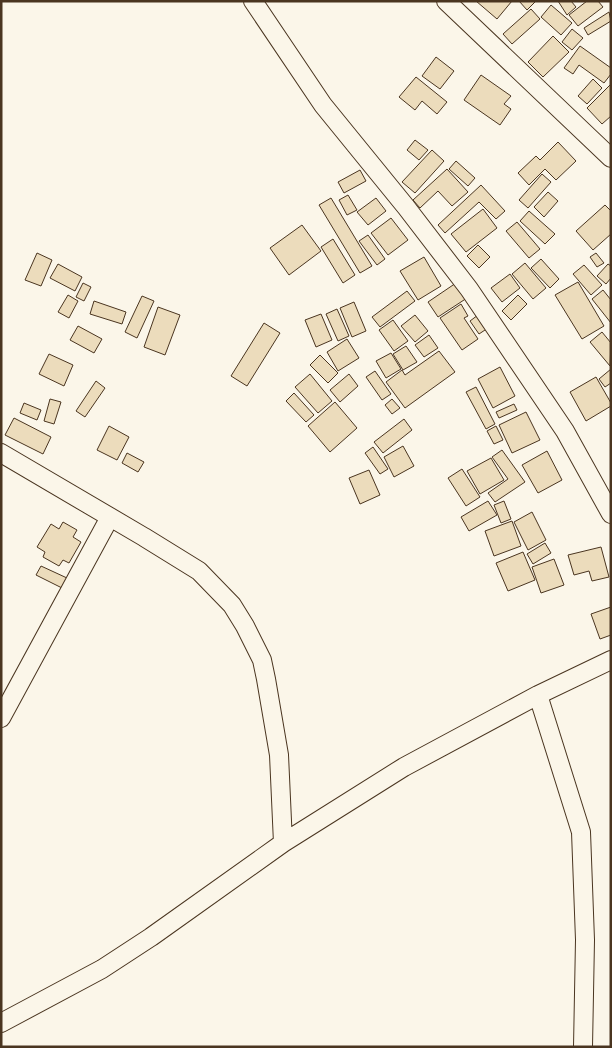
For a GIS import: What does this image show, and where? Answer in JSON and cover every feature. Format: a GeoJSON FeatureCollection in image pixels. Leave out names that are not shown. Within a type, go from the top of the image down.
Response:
{"type":"FeatureCollection","features":[{"type":"Feature","properties":{"kind":"street"},"geometry":{"type":"LineString","coordinates":[[252,1],[323,105],[406,207],[469,289],[565,431],[611,514]]}},
{"type":"Feature","properties":{"kind":"street"},"geometry":{"type":"LineString","coordinates":[[446,1],[611,158]]}},
{"type":"Feature","properties":{"kind":"street"},"geometry":{"type":"LineString","coordinates":[[1,453],[199,571],[232,605],[262,660],[279,755],[283,843]]}},
{"type":"Feature","properties":{"kind":"street"},"geometry":{"type":"LineString","coordinates":[[1,718],[110,517]]}},
{"type":"Feature","properties":{"kind":"street"},"geometry":{"type":"LineString","coordinates":[[1,1023],[102,969],[151,937],[283,843],[404,767],[538,695],[611,660]]}},
{"type":"Feature","properties":{"kind":"street"},"geometry":{"type":"LineString","coordinates":[[538,695],[580,832],[585,940],[583,1047]]}},
{"type":"Feature","properties":{"kind":"building"},"geometry":{"type":"Polygon","coordinates":[[[476,1],[512,1],[497,19],[476,1]]]}},
{"type":"Feature","properties":{"kind":"building"},"geometry":{"type":"Polygon","coordinates":[[[519,1],[536,1],[527,10],[519,1]]]}},
{"type":"Feature","properties":{"kind":"building"},"geometry":{"type":"Polygon","coordinates":[[[558,1],[571,1],[576,7],[567,15],[558,1]]]}},
{"type":"Feature","properties":{"kind":"building"},"geometry":{"type":"Polygon","coordinates":[[[587,1],[598,1],[603,7],[578,26],[569,15],[587,1]]]}},
{"type":"Feature","properties":{"kind":"building"},"geometry":{"type":"Polygon","coordinates":[[[551,5],[572,23],[561,35],[541,17],[551,5]]]}},
{"type":"Feature","properties":{"kind":"building"},"geometry":{"type":"Polygon","coordinates":[[[531,9],[540,19],[512,44],[503,34],[531,9]]]}},
{"type":"Feature","properties":{"kind":"building"},"geometry":{"type":"Polygon","coordinates":[[[609,12],[611,21],[588,35],[584,28],[609,12]]]}},
{"type":"Feature","properties":{"kind":"building"},"geometry":{"type":"Polygon","coordinates":[[[572,29],[583,38],[572,50],[562,42],[572,29]]]}},
{"type":"Feature","properties":{"kind":"building"},"geometry":{"type":"Polygon","coordinates":[[[553,36],[569,52],[543,77],[528,62],[553,36]]]}},
{"type":"Feature","properties":{"kind":"building"},"geometry":{"type":"Polygon","coordinates":[[[580,46],[611,68],[611,74],[604,83],[579,65],[573,74],[564,68],[580,46]]]}},
{"type":"Feature","properties":{"kind":"building"},"geometry":{"type":"Polygon","coordinates":[[[436,57],[454,71],[440,89],[422,76],[436,57]]]}},
{"type":"Feature","properties":{"kind":"building"},"geometry":{"type":"Polygon","coordinates":[[[481,75],[511,96],[504,104],[511,109],[500,125],[464,100],[481,75]]]}},
{"type":"Feature","properties":{"kind":"building"},"geometry":{"type":"Polygon","coordinates":[[[416,77],[447,102],[437,114],[422,101],[415,110],[399,97],[416,77]]]}},
{"type":"Feature","properties":{"kind":"building"},"geometry":{"type":"Polygon","coordinates":[[[593,79],[602,88],[587,104],[578,96],[593,79]]]}},
{"type":"Feature","properties":{"kind":"building"},"geometry":{"type":"Polygon","coordinates":[[[611,84],[611,116],[602,124],[587,108],[611,84]]]}},
{"type":"Feature","properties":{"kind":"building"},"geometry":{"type":"Polygon","coordinates":[[[415,140],[428,150],[419,160],[407,150],[415,140]]]}},
{"type":"Feature","properties":{"kind":"building"},"geometry":{"type":"Polygon","coordinates":[[[558,142],[576,161],[556,180],[545,169],[529,185],[518,173],[536,156],[540,160],[558,142]]]}},
{"type":"Feature","properties":{"kind":"building"},"geometry":{"type":"Polygon","coordinates":[[[432,150],[444,161],[415,193],[402,182],[432,150]]]}},
{"type":"Feature","properties":{"kind":"building"},"geometry":{"type":"Polygon","coordinates":[[[456,161],[475,178],[468,186],[449,169],[456,161]]]}},
{"type":"Feature","properties":{"kind":"building"},"geometry":{"type":"Polygon","coordinates":[[[447,169],[468,192],[452,206],[438,191],[420,208],[413,200],[447,169]]]}},
{"type":"Feature","properties":{"kind":"building"},"geometry":{"type":"Polygon","coordinates":[[[360,170],[366,181],[344,193],[338,182],[360,170]]]}},
{"type":"Feature","properties":{"kind":"building"},"geometry":{"type":"Polygon","coordinates":[[[542,174],[551,182],[528,208],[519,200],[542,174]]]}},
{"type":"Feature","properties":{"kind":"building"},"geometry":{"type":"Polygon","coordinates":[[[481,185],[505,211],[496,219],[479,202],[445,233],[438,225],[481,185]]]}},
{"type":"Feature","properties":{"kind":"building"},"geometry":{"type":"Polygon","coordinates":[[[548,192],[558,201],[544,217],[534,207],[548,192]]]}},
{"type":"Feature","properties":{"kind":"building"},"geometry":{"type":"Polygon","coordinates":[[[348,195],[357,210],[347,215],[339,200],[348,195]]]}},
{"type":"Feature","properties":{"kind":"building"},"geometry":{"type":"Polygon","coordinates":[[[331,198],[372,266],[360,273],[319,205],[331,198]]]}},
{"type":"Feature","properties":{"kind":"building"},"geometry":{"type":"Polygon","coordinates":[[[376,198],[386,211],[368,225],[357,212],[376,198]]]}},
{"type":"Feature","properties":{"kind":"building"},"geometry":{"type":"Polygon","coordinates":[[[605,205],[611,211],[611,234],[593,250],[576,231],[605,205]]]}},
{"type":"Feature","properties":{"kind":"building"},"geometry":{"type":"Polygon","coordinates":[[[483,209],[497,228],[466,252],[451,234],[483,209]]]}},
{"type":"Feature","properties":{"kind":"building"},"geometry":{"type":"Polygon","coordinates":[[[529,211],[555,234],[545,244],[520,221],[529,211]]]}},
{"type":"Feature","properties":{"kind":"building"},"geometry":{"type":"Polygon","coordinates":[[[391,218],[408,240],[388,255],[371,233],[391,218]]]}},
{"type":"Feature","properties":{"kind":"building"},"geometry":{"type":"Polygon","coordinates":[[[517,222],[540,249],[529,258],[506,231],[517,222]]]}},
{"type":"Feature","properties":{"kind":"building"},"geometry":{"type":"Polygon","coordinates":[[[302,225],[321,251],[289,275],[270,248],[302,225]]]}},
{"type":"Feature","properties":{"kind":"building"},"geometry":{"type":"Polygon","coordinates":[[[368,235],[385,259],[377,265],[359,241],[368,235]]]}},
{"type":"Feature","properties":{"kind":"building"},"geometry":{"type":"Polygon","coordinates":[[[333,239],[355,275],[343,283],[321,247],[333,239]]]}},
{"type":"Feature","properties":{"kind":"building"},"geometry":{"type":"Polygon","coordinates":[[[478,245],[490,257],[479,268],[467,256],[478,245]]]}},
{"type":"Feature","properties":{"kind":"building"},"geometry":{"type":"Polygon","coordinates":[[[37,253],[52,260],[41,286],[25,280],[37,253]]]}},
{"type":"Feature","properties":{"kind":"building"},"geometry":{"type":"Polygon","coordinates":[[[596,253],[604,263],[597,267],[590,257],[596,253]]]}},
{"type":"Feature","properties":{"kind":"building"},"geometry":{"type":"Polygon","coordinates":[[[424,257],[441,286],[418,300],[400,271],[424,257]]]}},
{"type":"Feature","properties":{"kind":"building"},"geometry":{"type":"Polygon","coordinates":[[[541,259],[559,279],[550,288],[531,268],[541,259]]]}},
{"type":"Feature","properties":{"kind":"building"},"geometry":{"type":"Polygon","coordinates":[[[525,263],[546,288],[533,299],[512,274],[525,263]]]}},
{"type":"Feature","properties":{"kind":"building"},"geometry":{"type":"Polygon","coordinates":[[[58,264],[82,277],[75,291],[50,278],[58,264]]]}},
{"type":"Feature","properties":{"kind":"building"},"geometry":{"type":"Polygon","coordinates":[[[608,264],[611,266],[611,278],[606,284],[597,276],[608,264]]]}},
{"type":"Feature","properties":{"kind":"building"},"geometry":{"type":"Polygon","coordinates":[[[584,265],[602,285],[591,295],[573,274],[584,265]]]}},
{"type":"Feature","properties":{"kind":"building"},"geometry":{"type":"Polygon","coordinates":[[[510,274],[520,288],[502,302],[491,288],[510,274]]]}},
{"type":"Feature","properties":{"kind":"building"},"geometry":{"type":"Polygon","coordinates":[[[578,282],[604,326],[582,339],[555,295],[578,282]]]}},
{"type":"Feature","properties":{"kind":"building"},"geometry":{"type":"Polygon","coordinates":[[[83,283],[91,287],[84,301],[76,297],[83,283]]]}},
{"type":"Feature","properties":{"kind":"building"},"geometry":{"type":"Polygon","coordinates":[[[456,283],[467,298],[438,317],[428,302],[456,283]]]}},
{"type":"Feature","properties":{"kind":"building"},"geometry":{"type":"Polygon","coordinates":[[[603,290],[611,300],[611,323],[592,299],[603,290]]]}},
{"type":"Feature","properties":{"kind":"building"},"geometry":{"type":"Polygon","coordinates":[[[407,291],[415,301],[380,327],[372,317],[407,291]]]}},
{"type":"Feature","properties":{"kind":"building"},"geometry":{"type":"Polygon","coordinates":[[[68,295],[78,301],[69,318],[58,312],[68,295]]]}},
{"type":"Feature","properties":{"kind":"building"},"geometry":{"type":"Polygon","coordinates":[[[518,295],[527,304],[511,320],[502,311],[518,295]]]}},
{"type":"Feature","properties":{"kind":"building"},"geometry":{"type":"Polygon","coordinates":[[[142,296],[154,301],[137,338],[125,332],[142,296]]]}},
{"type":"Feature","properties":{"kind":"building"},"geometry":{"type":"Polygon","coordinates":[[[94,301],[126,312],[122,324],[90,314],[94,301]]]}},
{"type":"Feature","properties":{"kind":"building"},"geometry":{"type":"Polygon","coordinates":[[[354,302],[366,331],[352,337],[340,308],[354,302]]]}},
{"type":"Feature","properties":{"kind":"building"},"geometry":{"type":"Polygon","coordinates":[[[461,304],[468,316],[464,318],[478,339],[462,350],[440,318],[461,304]]]}},
{"type":"Feature","properties":{"kind":"building"},"geometry":{"type":"Polygon","coordinates":[[[158,307],[180,315],[165,355],[144,347],[158,307]]]}},
{"type":"Feature","properties":{"kind":"building"},"geometry":{"type":"Polygon","coordinates":[[[337,309],[349,336],[338,341],[326,314],[337,309]]]}},
{"type":"Feature","properties":{"kind":"building"},"geometry":{"type":"Polygon","coordinates":[[[321,314],[332,340],[316,347],[305,320],[321,314]]]}},
{"type":"Feature","properties":{"kind":"building"},"geometry":{"type":"Polygon","coordinates":[[[415,315],[428,331],[415,342],[401,326],[415,315]]]}},
{"type":"Feature","properties":{"kind":"building"},"geometry":{"type":"Polygon","coordinates":[[[478,315],[488,328],[479,334],[470,321],[478,315]]]}},
{"type":"Feature","properties":{"kind":"building"},"geometry":{"type":"Polygon","coordinates":[[[393,320],[408,341],[394,351],[379,330],[393,320]]]}},
{"type":"Feature","properties":{"kind":"building"},"geometry":{"type":"Polygon","coordinates":[[[264,323],[280,333],[247,386],[231,376],[264,323]]]}},
{"type":"Feature","properties":{"kind":"building"},"geometry":{"type":"Polygon","coordinates":[[[78,326],[102,339],[94,353],[70,340],[78,326]]]}},
{"type":"Feature","properties":{"kind":"building"},"geometry":{"type":"Polygon","coordinates":[[[602,332],[611,343],[610,366],[590,342],[602,332]]]}},
{"type":"Feature","properties":{"kind":"building"},"geometry":{"type":"Polygon","coordinates":[[[429,335],[438,348],[424,357],[415,345],[429,335]]]}},
{"type":"Feature","properties":{"kind":"building"},"geometry":{"type":"Polygon","coordinates":[[[347,339],[359,358],[338,371],[327,352],[347,339]]]}},
{"type":"Feature","properties":{"kind":"building"},"geometry":{"type":"Polygon","coordinates":[[[406,346],[417,362],[403,370],[393,354],[406,346]]]}},
{"type":"Feature","properties":{"kind":"building"},"geometry":{"type":"Polygon","coordinates":[[[439,351],[455,372],[405,408],[386,382],[402,370],[405,375],[439,351]]]}},
{"type":"Feature","properties":{"kind":"building"},"geometry":{"type":"Polygon","coordinates":[[[391,353],[401,369],[386,378],[376,361],[391,353]]]}},
{"type":"Feature","properties":{"kind":"building"},"geometry":{"type":"Polygon","coordinates":[[[49,354],[73,365],[64,386],[39,374],[49,354]]]}},
{"type":"Feature","properties":{"kind":"building"},"geometry":{"type":"Polygon","coordinates":[[[320,355],[338,373],[328,383],[310,365],[320,355]]]}},
{"type":"Feature","properties":{"kind":"building"},"geometry":{"type":"Polygon","coordinates":[[[500,367],[515,396],[493,408],[478,379],[500,367]]]}},
{"type":"Feature","properties":{"kind":"building"},"geometry":{"type":"Polygon","coordinates":[[[611,369],[611,383],[605,387],[599,379],[611,369]]]}},
{"type":"Feature","properties":{"kind":"building"},"geometry":{"type":"Polygon","coordinates":[[[375,371],[391,394],[382,400],[366,377],[375,371]]]}},
{"type":"Feature","properties":{"kind":"building"},"geometry":{"type":"Polygon","coordinates":[[[310,374],[332,401],[318,413],[295,387],[310,374]]]}},
{"type":"Feature","properties":{"kind":"building"},"geometry":{"type":"Polygon","coordinates":[[[349,374],[358,386],[340,402],[330,390],[349,374]]]}},
{"type":"Feature","properties":{"kind":"building"},"geometry":{"type":"Polygon","coordinates":[[[596,377],[611,406],[586,421],[570,392],[596,377]]]}},
{"type":"Feature","properties":{"kind":"building"},"geometry":{"type":"Polygon","coordinates":[[[96,381],[105,388],[85,417],[76,411],[96,381]]]}},
{"type":"Feature","properties":{"kind":"building"},"geometry":{"type":"Polygon","coordinates":[[[476,387],[495,424],[486,429],[466,392],[476,387]]]}},
{"type":"Feature","properties":{"kind":"building"},"geometry":{"type":"Polygon","coordinates":[[[294,393],[314,415],[306,422],[286,401],[294,393]]]}},
{"type":"Feature","properties":{"kind":"building"},"geometry":{"type":"Polygon","coordinates":[[[50,399],[61,402],[54,424],[44,421],[50,399]]]}},
{"type":"Feature","properties":{"kind":"building"},"geometry":{"type":"Polygon","coordinates":[[[392,399],[400,408],[392,414],[385,405],[392,399]]]}},
{"type":"Feature","properties":{"kind":"building"},"geometry":{"type":"Polygon","coordinates":[[[335,402],[357,428],[330,452],[308,426],[335,402]]]}},
{"type":"Feature","properties":{"kind":"building"},"geometry":{"type":"Polygon","coordinates":[[[24,403],[41,410],[37,420],[20,413],[24,403]]]}},
{"type":"Feature","properties":{"kind":"building"},"geometry":{"type":"Polygon","coordinates":[[[514,404],[517,410],[499,418],[496,412],[514,404]]]}},
{"type":"Feature","properties":{"kind":"building"},"geometry":{"type":"Polygon","coordinates":[[[526,412],[540,440],[512,453],[499,425],[526,412]]]}},
{"type":"Feature","properties":{"kind":"building"},"geometry":{"type":"Polygon","coordinates":[[[14,418],[51,437],[43,454],[5,435],[14,418]]]}},
{"type":"Feature","properties":{"kind":"building"},"geometry":{"type":"Polygon","coordinates":[[[404,419],[412,430],[383,453],[374,442],[404,419]]]}},
{"type":"Feature","properties":{"kind":"building"},"geometry":{"type":"Polygon","coordinates":[[[109,426],[129,437],[117,460],[97,450],[109,426]]]}},
{"type":"Feature","properties":{"kind":"building"},"geometry":{"type":"Polygon","coordinates":[[[496,426],[503,440],[494,444],[487,431],[496,426]]]}},
{"type":"Feature","properties":{"kind":"building"},"geometry":{"type":"Polygon","coordinates":[[[403,446],[414,466],[394,477],[384,457],[403,446]]]}},
{"type":"Feature","properties":{"kind":"building"},"geometry":{"type":"Polygon","coordinates":[[[373,447],[388,469],[380,474],[365,453],[373,447]]]}},
{"type":"Feature","properties":{"kind":"building"},"geometry":{"type":"Polygon","coordinates":[[[502,450],[525,482],[495,502],[488,493],[508,479],[492,457],[502,450]]]}},
{"type":"Feature","properties":{"kind":"building"},"geometry":{"type":"Polygon","coordinates":[[[547,451],[562,480],[538,493],[522,465],[547,451]]]}},
{"type":"Feature","properties":{"kind":"building"},"geometry":{"type":"Polygon","coordinates":[[[127,453],[144,462],[138,472],[122,463],[127,453]]]}},
{"type":"Feature","properties":{"kind":"building"},"geometry":{"type":"Polygon","coordinates":[[[491,458],[504,480],[480,494],[467,471],[491,458]]]}},
{"type":"Feature","properties":{"kind":"building"},"geometry":{"type":"Polygon","coordinates":[[[462,469],[480,497],[466,506],[448,478],[462,469]]]}},
{"type":"Feature","properties":{"kind":"building"},"geometry":{"type":"Polygon","coordinates":[[[369,470],[380,495],[360,504],[349,478],[369,470]]]}},
{"type":"Feature","properties":{"kind":"building"},"geometry":{"type":"Polygon","coordinates":[[[488,501],[497,515],[469,531],[461,517],[488,501]]]}},
{"type":"Feature","properties":{"kind":"building"},"geometry":{"type":"Polygon","coordinates":[[[504,501],[511,519],[501,523],[494,505],[504,501]]]}},
{"type":"Feature","properties":{"kind":"building"},"geometry":{"type":"Polygon","coordinates":[[[532,512],[546,540],[528,550],[514,522],[532,512]]]}},
{"type":"Feature","properties":{"kind":"building"},"geometry":{"type":"Polygon","coordinates":[[[512,521],[521,546],[494,556],[485,531],[512,521]]]}},
{"type":"Feature","properties":{"kind":"building"},"geometry":{"type":"Polygon","coordinates":[[[63,522],[77,530],[73,537],[81,542],[69,563],[63,560],[59,566],[43,557],[45,552],[37,547],[51,524],[59,529],[63,522]]]}},
{"type":"Feature","properties":{"kind":"building"},"geometry":{"type":"Polygon","coordinates":[[[545,543],[551,553],[533,564],[527,554],[545,543]]]}},
{"type":"Feature","properties":{"kind":"building"},"geometry":{"type":"Polygon","coordinates":[[[601,547],[609,577],[592,581],[589,571],[574,575],[568,555],[601,547]]]}},
{"type":"Feature","properties":{"kind":"building"},"geometry":{"type":"Polygon","coordinates":[[[523,552],[535,580],[508,591],[496,563],[523,552]]]}},
{"type":"Feature","properties":{"kind":"building"},"geometry":{"type":"Polygon","coordinates":[[[554,559],[564,585],[541,593],[532,567],[554,559]]]}},
{"type":"Feature","properties":{"kind":"building"},"geometry":{"type":"Polygon","coordinates":[[[41,566],[67,578],[62,588],[36,575],[41,566]]]}},
{"type":"Feature","properties":{"kind":"building"},"geometry":{"type":"Polygon","coordinates":[[[611,607],[611,635],[600,639],[591,614],[611,607]]]}}]}
